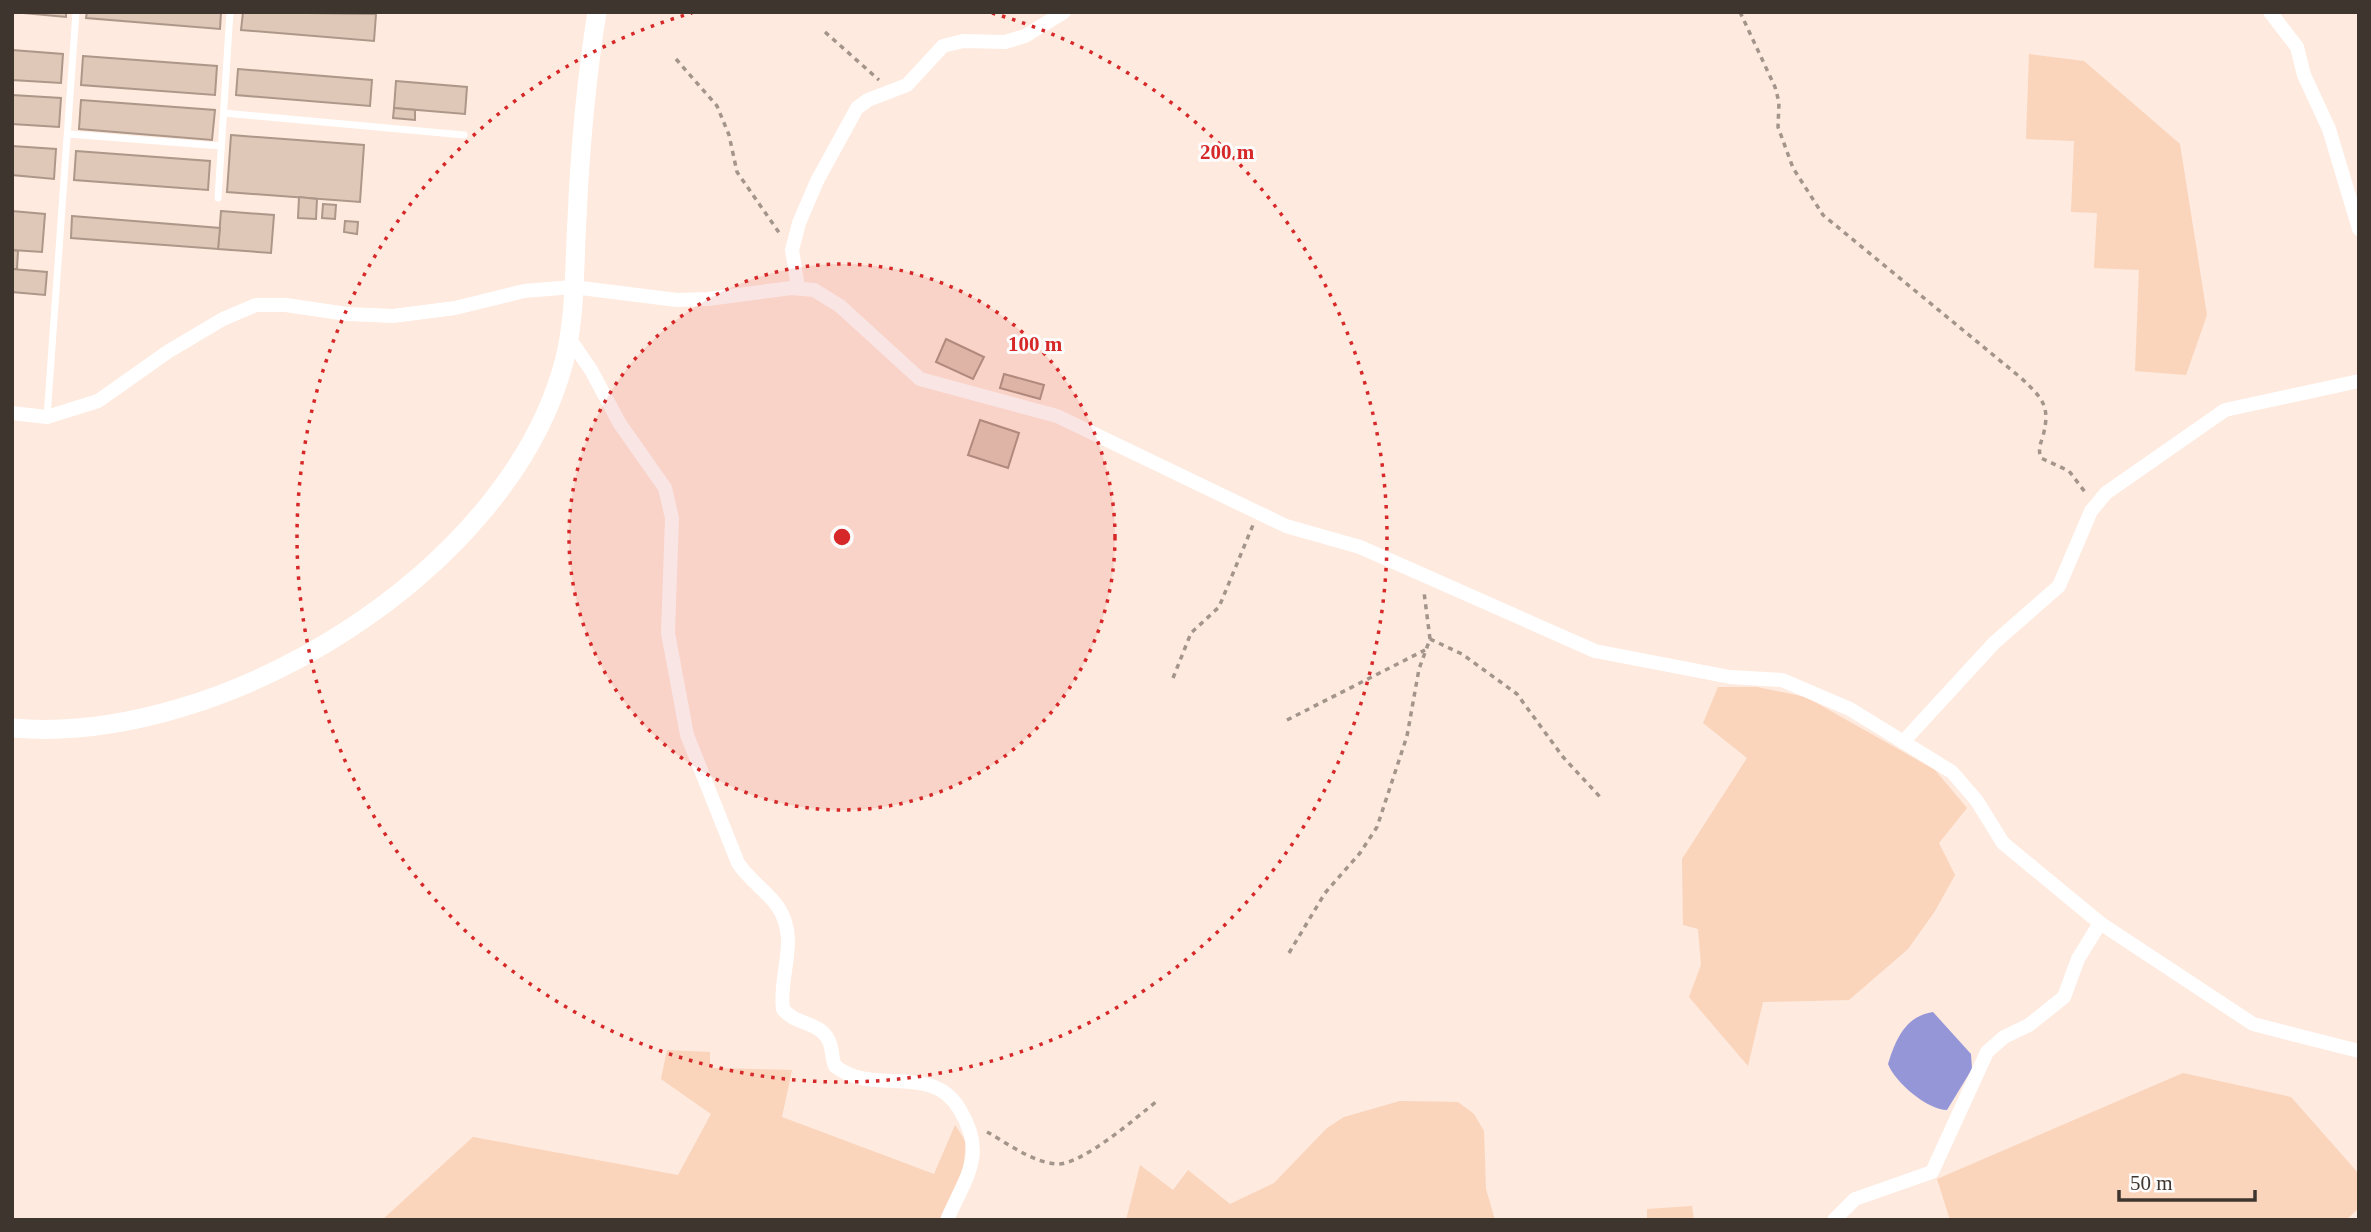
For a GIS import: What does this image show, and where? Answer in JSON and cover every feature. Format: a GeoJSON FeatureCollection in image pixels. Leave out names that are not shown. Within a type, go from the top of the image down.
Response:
{"type":"FeatureCollection","features":[{"type":"Feature","properties":{"kind":"street"},"geometry":{"type":"LineString","coordinates":[[12,728],[100,726],[194,706],[286,664],[348,628],[394,595],[444,552],[491,503],[517,468],[544,418],[556,387],[569,338],[582,131],[597,12]]}},
{"type":"Feature","properties":{"kind":"street"},"geometry":{"type":"LineString","coordinates":[[798,287],[792,250],[799,223],[817,181],[857,108],[868,100],[912,80],[943,46],[963,41],[991,43],[1015,39],[1044,27],[1064,12]]}},
{"type":"Feature","properties":{"kind":"street"},"geometry":{"type":"LineString","coordinates":[[2270,12],[2297,47],[2304,75],[2329,129],[2359,229]]}},
{"type":"Feature","properties":{"kind":"street"},"geometry":{"type":"LineString","coordinates":[[12,413],[47,417],[62,415],[105,397],[169,351],[223,319],[256,305],[286,304],[346,314],[393,316],[455,308],[524,291],[573,287],[677,300],[708,299],[798,287],[814,290],[840,306],[920,379],[1057,416],[1286,526],[1360,547],[1595,651],[1684,670],[1730,677],[1782,680],[1850,709],[1952,772],[1977,801],[2003,843],[2100,923],[2253,1024],[2359,1051]]}},
{"type":"Feature","properties":{"kind":"street"},"geometry":{"type":"LineString","coordinates":[[569,338],[591,370],[620,424],[665,488],[672,518],[668,633],[687,735],[738,863],[746,876],[777,905],[784,919],[788,941],[783,1009],[794,1020],[822,1031],[831,1044],[835,1066],[841,1071],[878,1080],[934,1086],[953,1098],[975,1143],[974,1158],[947,1220]]}},
{"type":"Feature","properties":{"kind":"street"},"geometry":{"type":"LineString","coordinates":[[1903,742],[1994,643],[2059,586],[2091,511],[2106,493],[2225,410],[2359,381]]}},
{"type":"Feature","properties":{"kind":"street"},"geometry":{"type":"LineString","coordinates":[[1834,1220],[1855,1199],[1932,1172],[1987,1052],[2004,1037],[2029,1025],[2064,997],[2078,959],[2100,923]]}},
{"type":"Feature","properties":{"kind":"lane"},"geometry":{"type":"LineString","coordinates":[[47,417],[76,12]]}},
{"type":"Feature","properties":{"kind":"lane"},"geometry":{"type":"LineString","coordinates":[[218,198],[230,12]]}},
{"type":"Feature","properties":{"kind":"lane"},"geometry":{"type":"LineString","coordinates":[[224,113],[464,135]]}},
{"type":"Feature","properties":{"kind":"lane"},"geometry":{"type":"LineString","coordinates":[[68,134],[221,146]]}},
{"type":"Feature","properties":{"kind":"path"},"geometry":{"type":"LineString","coordinates":[[1740,12],[1775,87],[1779,102],[1778,127],[1800,182],[1823,215],[2020,377],[2042,400],[2047,414],[2038,451],[2041,458],[2075,475],[2084,486],[2091,511]]}},
{"type":"Feature","properties":{"kind":"path"},"geometry":{"type":"LineString","coordinates":[[825,32],[891,91]]}},
{"type":"Feature","properties":{"kind":"path"},"geometry":{"type":"LineString","coordinates":[[676,59],[717,106],[729,135],[737,172],[748,192],[792,250]]}},
{"type":"Feature","properties":{"kind":"path"},"geometry":{"type":"LineString","coordinates":[[1173,678],[1191,633],[1219,607],[1258,513]]}},
{"type":"Feature","properties":{"kind":"path"},"geometry":{"type":"LineString","coordinates":[[1289,953],[1325,893],[1360,853],[1377,827],[1407,736],[1419,668],[1430,639],[1420,572]]}},
{"type":"Feature","properties":{"kind":"path"},"geometry":{"type":"LineString","coordinates":[[1430,639],[1462,654],[1517,694],[1563,757],[1601,798]]}},
{"type":"Feature","properties":{"kind":"path"},"geometry":{"type":"LineString","coordinates":[[1287,720],[1426,650]]}},
{"type":"Feature","properties":{"kind":"path"},"geometry":{"type":"LineString","coordinates":[[965,1118],[1037,1159],[1059,1164],[1111,1138],[1157,1101]]}},
{"type":"Feature","properties":{"kind":"shaded area"},"geometry":{"type":"Polygon","coordinates":[[[2029,54],[2084,61],[2180,144],[2207,315],[2186,375],[2135,371],[2139,270],[2094,268],[2097,213],[2071,212],[2074,141],[2026,139],[2029,54]]]}},
{"type":"Feature","properties":{"kind":"shaded area"},"geometry":{"type":"Polygon","coordinates":[[[1718,687],[1757,687],[1806,697],[1935,770],[1967,808],[1939,843],[1955,875],[1935,911],[1908,949],[1849,1000],[1763,1002],[1748,1066],[1689,997],[1701,965],[1698,929],[1683,925],[1682,859],[1747,758],[1703,723],[1718,687]]]}},
{"type":"Feature","properties":{"kind":"shaded area"},"geometry":{"type":"Polygon","coordinates":[[[667,1050],[710,1052],[710,1068],[792,1070],[782,1117],[934,1174],[955,1125],[966,1142],[963,1169],[940,1220],[382,1220],[473,1137],[678,1175],[711,1114],[661,1079],[667,1050]]]}},
{"type":"Feature","properties":{"kind":"shaded area"},"geometry":{"type":"Polygon","coordinates":[[[2183,1073],[2291,1097],[2359,1174],[2359,1208],[2346,1220],[1950,1220],[1937,1179],[2183,1073]]]}},
{"type":"Feature","properties":{"kind":"shaded area"},"geometry":{"type":"Polygon","coordinates":[[[1400,1101],[1458,1102],[1474,1114],[1484,1131],[1486,1189],[1495,1220],[1126,1220],[1140,1165],[1173,1190],[1188,1170],[1230,1204],[1274,1183],[1327,1128],[1344,1117],[1400,1101]]]}},
{"type":"Feature","properties":{"kind":"shaded area"},"geometry":{"type":"Polygon","coordinates":[[[1692,1206],[1694,1220],[1647,1220],[1647,1209],[1692,1206]]]}},
{"type":"Feature","properties":{"kind":"water"},"geometry":{"type":"Polygon","coordinates":[[[1933,1012],[1971,1054],[1972,1069],[1947,1110],[1930,1105],[1913,1094],[1897,1079],[1888,1064],[1898,1038],[1908,1024],[1923,1014],[1933,1012]]]}},
{"type":"Feature","properties":{"kind":"building"},"geometry":{"type":"Polygon","coordinates":[[[12,12],[66,12],[66,17],[12,12]]]}},
{"type":"Feature","properties":{"kind":"building"},"geometry":{"type":"Polygon","coordinates":[[[87,12],[221,12],[220,29],[86,18],[87,12]]]}},
{"type":"Feature","properties":{"kind":"building"},"geometry":{"type":"Polygon","coordinates":[[[243,12],[376,14],[374,41],[241,30],[243,12]]]}},
{"type":"Feature","properties":{"kind":"building"},"geometry":{"type":"Polygon","coordinates":[[[12,50],[63,54],[61,83],[12,80],[12,50]]]}},
{"type":"Feature","properties":{"kind":"building"},"geometry":{"type":"Polygon","coordinates":[[[83,56],[217,66],[215,95],[81,85],[83,56]]]}},
{"type":"Feature","properties":{"kind":"building"},"geometry":{"type":"Polygon","coordinates":[[[238,69],[372,80],[370,106],[236,95],[238,69]]]}},
{"type":"Feature","properties":{"kind":"building"},"geometry":{"type":"Polygon","coordinates":[[[396,81],[467,87],[465,114],[394,108],[396,81]]]}},
{"type":"Feature","properties":{"kind":"building"},"geometry":{"type":"Polygon","coordinates":[[[12,95],[61,98],[59,127],[12,124],[12,95]]]}},
{"type":"Feature","properties":{"kind":"building"},"geometry":{"type":"Polygon","coordinates":[[[81,100],[215,110],[212,140],[79,129],[81,100]]]}},
{"type":"Feature","properties":{"kind":"building"},"geometry":{"type":"Polygon","coordinates":[[[394,108],[415,110],[415,120],[393,118],[394,108]]]}},
{"type":"Feature","properties":{"kind":"building"},"geometry":{"type":"Polygon","coordinates":[[[231,135],[364,145],[360,202],[227,192],[231,135]]]}},
{"type":"Feature","properties":{"kind":"building"},"geometry":{"type":"Polygon","coordinates":[[[12,146],[56,149],[54,179],[12,175],[12,146]]]}},
{"type":"Feature","properties":{"kind":"building"},"geometry":{"type":"Polygon","coordinates":[[[76,151],[210,161],[208,190],[74,180],[76,151]]]}},
{"type":"Feature","properties":{"kind":"building"},"geometry":{"type":"Polygon","coordinates":[[[299,197],[317,199],[316,219],[298,218],[299,197]]]}},
{"type":"Feature","properties":{"kind":"building"},"geometry":{"type":"Polygon","coordinates":[[[323,204],[336,205],[335,219],[322,218],[323,204]]]}},
{"type":"Feature","properties":{"kind":"building"},"geometry":{"type":"Polygon","coordinates":[[[12,211],[45,214],[42,252],[12,250],[12,211]]]}},
{"type":"Feature","properties":{"kind":"building"},"geometry":{"type":"Polygon","coordinates":[[[221,211],[274,215],[271,253],[218,249],[221,211]]]}},
{"type":"Feature","properties":{"kind":"building"},"geometry":{"type":"Polygon","coordinates":[[[72,216],[220,228],[218,249],[71,238],[72,216]]]}},
{"type":"Feature","properties":{"kind":"building"},"geometry":{"type":"Polygon","coordinates":[[[345,221],[358,222],[357,234],[344,232],[345,221]]]}},
{"type":"Feature","properties":{"kind":"building"},"geometry":{"type":"Polygon","coordinates":[[[12,250],[18,251],[17,269],[12,269],[12,250]]]}},
{"type":"Feature","properties":{"kind":"building"},"geometry":{"type":"Polygon","coordinates":[[[12,269],[47,272],[45,295],[12,292],[12,269]]]}},
{"type":"Feature","properties":{"kind":"building"},"geometry":{"type":"Polygon","coordinates":[[[946,339],[984,357],[973,379],[936,362],[946,339]]]}},
{"type":"Feature","properties":{"kind":"building"},"geometry":{"type":"Polygon","coordinates":[[[1004,374],[1044,385],[1040,399],[1000,388],[1004,374]]]}},
{"type":"Feature","properties":{"kind":"building"},"geometry":{"type":"Polygon","coordinates":[[[980,420],[1019,433],[1008,468],[968,455],[980,420]]]}}]}
